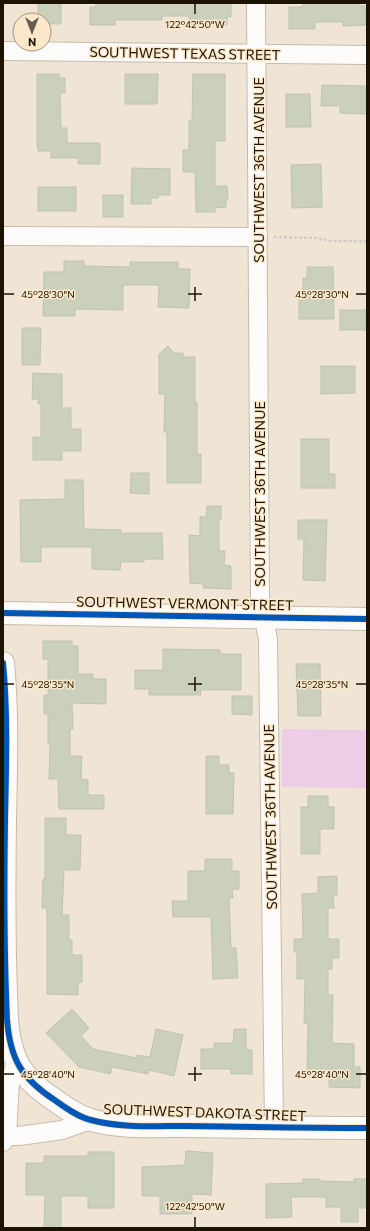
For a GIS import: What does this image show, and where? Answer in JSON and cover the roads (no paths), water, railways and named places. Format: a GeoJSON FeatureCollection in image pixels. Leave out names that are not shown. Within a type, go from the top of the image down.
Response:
{"type":"FeatureCollection","features":[{"type":"Feature","properties":{"kind":"street","name":"SOUTHWEST 36TH AVENUE"},"geometry":{"type":"LineString","coordinates":[[256,3],[260,599],[268,639],[274,1127]]}},
{"type":"Feature","properties":{"kind":"street","name":"SOUTHWEST TEXAS STREET"},"geometry":{"type":"LineString","coordinates":[[3,51],[367,55]]}},
{"type":"Feature","properties":{"kind":"street"},"geometry":{"type":"LineString","coordinates":[[3,236],[258,237]]}},
{"type":"Feature","properties":{"kind":"street","name":"SOUTHWEST VERMONT STREET"},"geometry":{"type":"LineString","coordinates":[[3,613],[367,618]]}},
{"type":"Feature","properties":{"kind":"street","name":"SOUTHWEST DAKOTA STREET"},"geometry":{"type":"LineString","coordinates":[[3,663],[6,736],[6,1012],[8,1035],[13,1054],[16,1062],[25,1075],[34,1085],[62,1106],[90,1120],[110,1124],[367,1128]]}},
{"type":"Feature","properties":{"kind":"street"},"geometry":{"type":"LineString","coordinates":[[16,1062],[10,1082],[5,1139],[62,1130],[90,1120]]}}]}
